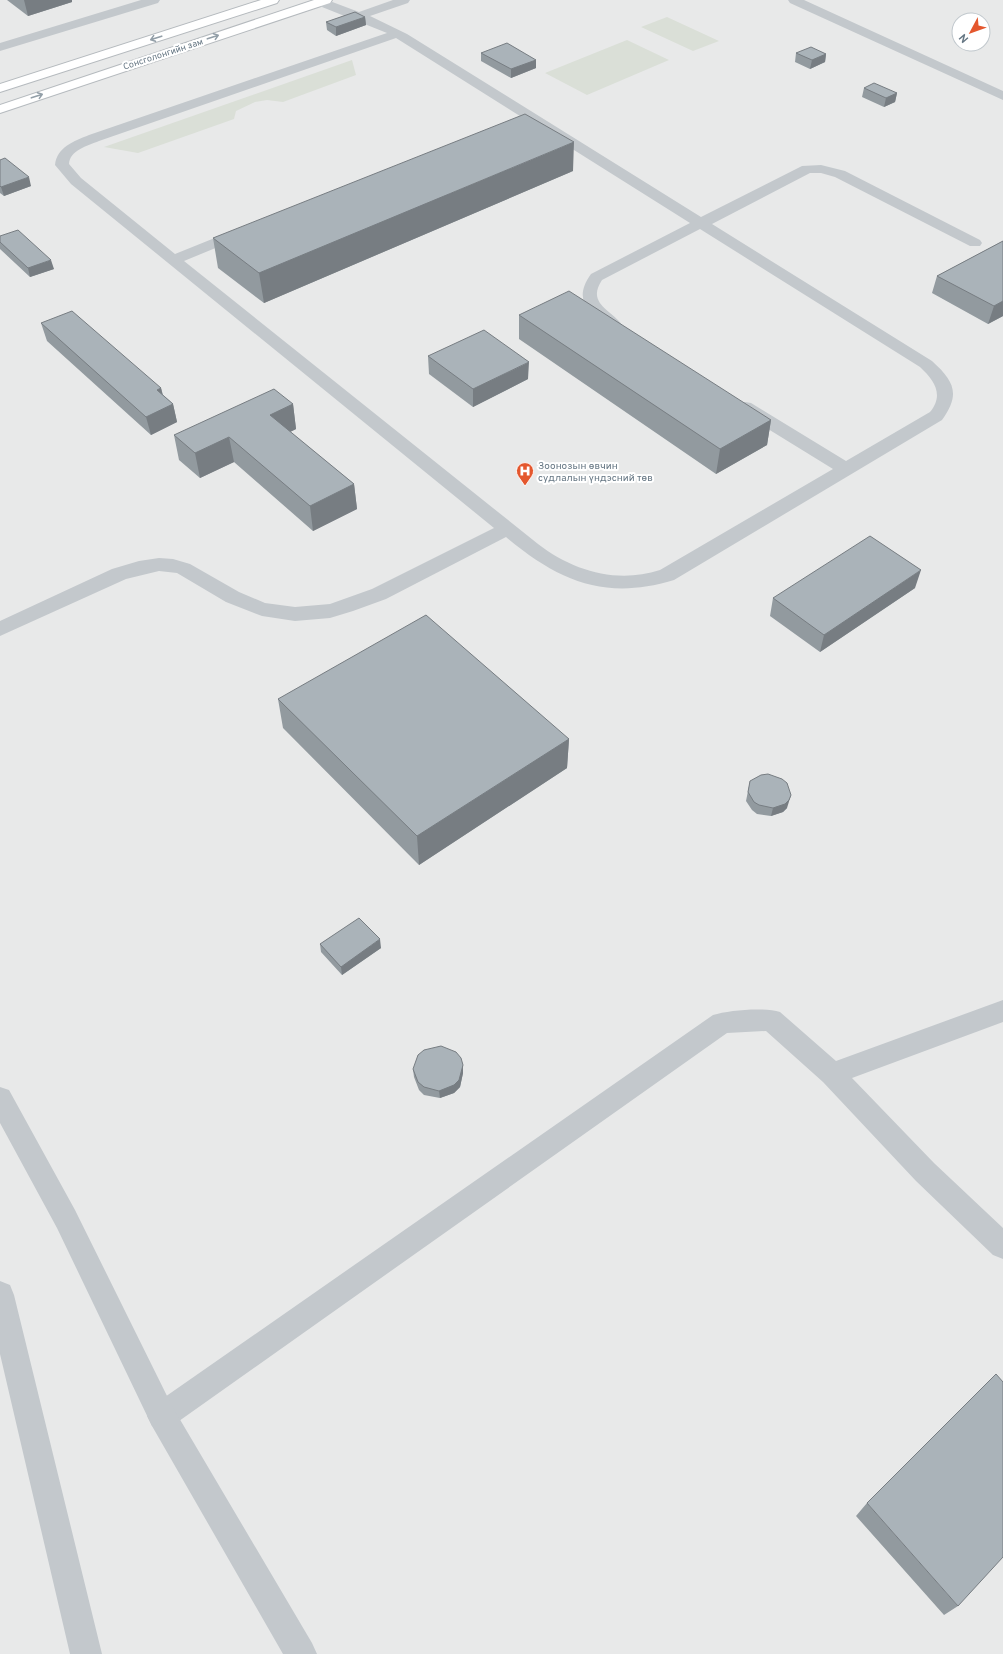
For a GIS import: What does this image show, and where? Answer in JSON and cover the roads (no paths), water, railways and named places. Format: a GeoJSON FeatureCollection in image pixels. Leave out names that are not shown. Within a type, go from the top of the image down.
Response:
{"type":"FeatureCollection","features":[{"type":"Feature","properties":{"kind":"main road","name":"Сонсголонгийн зам"},"geometry":{"type":"LineString","coordinates":[[0,88],[273,0]]}},
{"type":"Feature","properties":{"kind":"main road","name":"Сонсголонгийн зам"},"geometry":{"type":"LineString","coordinates":[[0,109],[323,1]]}},
{"type":"Feature","properties":{"kind":"street"},"geometry":{"type":"LineString","coordinates":[[0,47],[151,0]]}},
{"type":"Feature","properties":{"kind":"street"},"geometry":{"type":"LineString","coordinates":[[359,16],[404,0]]}},
{"type":"Feature","properties":{"kind":"street"},"geometry":{"type":"LineString","coordinates":[[794,0],[1003,96]]}},
{"type":"Feature","properties":{"kind":"street"},"geometry":{"type":"LineString","coordinates":[[323,1],[397,34],[926,364],[943,382],[946,396],[941,410],[936,416],[667,575],[654,580],[619,583],[578,574],[546,558],[507,529],[173,260],[68,174],[62,165],[62,161],[68,151],[94,138],[397,34]]}},
{"type":"Feature","properties":{"kind":"street"},"geometry":{"type":"LineString","coordinates":[[514,122],[529,116]]}},
{"type":"Feature","properties":{"kind":"street"},"geometry":{"type":"LineString","coordinates":[[624,332],[599,314],[594,308],[590,296],[592,281],[604,272],[802,170],[816,168],[840,174],[975,243]]}},
{"type":"Feature","properties":{"kind":"street"},"geometry":{"type":"LineString","coordinates":[[173,260],[254,227]]}},
{"type":"Feature","properties":{"kind":"street"},"geometry":{"type":"LineString","coordinates":[[735,401],[846,469]]}},
{"type":"Feature","properties":{"kind":"street"},"geometry":{"type":"LineString","coordinates":[[0,629],[119,574],[136,568],[159,565],[182,568],[249,606],[271,612],[295,614],[320,613],[339,609],[383,592],[507,529]]}},
{"type":"Feature","properties":{"kind":"street"},"geometry":{"type":"LineString","coordinates":[[832,1074],[1003,1011]]}},
{"type":"Feature","properties":{"kind":"street"},"geometry":{"type":"LineString","coordinates":[[162,1416],[722,1023],[771,1020],[832,1074],[925,1172],[1003,1246]]}},
{"type":"Feature","properties":{"kind":"street"},"geometry":{"type":"LineString","coordinates":[[0,1098],[66,1219],[162,1416],[301,1654]]}},
{"type":"Feature","properties":{"kind":"street"},"geometry":{"type":"LineString","coordinates":[[0,1294],[86,1654]]}},
{"type":"Feature","properties":{"kind":"place","name":"Зоонозын өвчин судлалын үндэсний төв"},"geometry":{"type":"Point","coordinates":[525,486]}}]}
